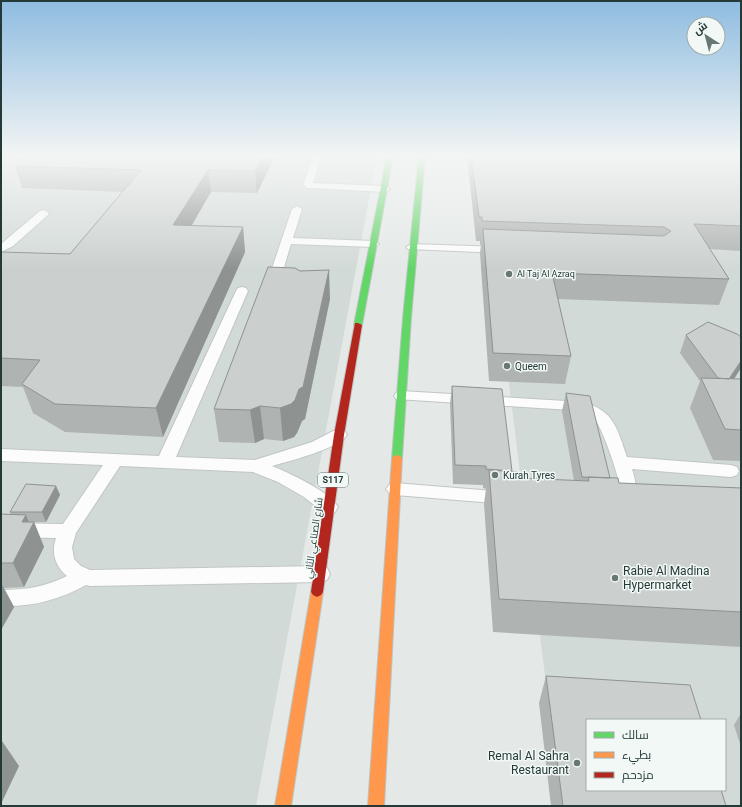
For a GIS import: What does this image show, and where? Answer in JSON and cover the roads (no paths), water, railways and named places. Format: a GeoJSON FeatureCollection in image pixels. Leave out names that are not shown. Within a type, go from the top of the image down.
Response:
{"type":"FeatureCollection","features":[{"type":"Feature","properties":{"kind":"main road","name":"شارع الصناعي الثاني"},"geometry":{"type":"LineString","coordinates":[[283,806],[320,574],[339,435],[384,194]]}},
{"type":"Feature","properties":{"kind":"main road"},"geometry":{"type":"LineString","coordinates":[[376,806],[401,396],[412,247],[418,194]]}},
{"type":"Feature","properties":{"kind":"lane"},"geometry":{"type":"LineString","coordinates":[[275,277],[298,209]]}},
{"type":"Feature","properties":{"kind":"lane"},"geometry":{"type":"LineString","coordinates":[[1,249],[9,244],[44,213]]}},
{"type":"Feature","properties":{"kind":"lane"},"geometry":{"type":"LineString","coordinates":[[287,241],[374,244]]}},
{"type":"Feature","properties":{"kind":"lane"},"geometry":{"type":"LineString","coordinates":[[412,247],[511,251]]}},
{"type":"Feature","properties":{"kind":"lane"},"geometry":{"type":"LineString","coordinates":[[165,462],[242,291]]}},
{"type":"Feature","properties":{"kind":"lane"},"geometry":{"type":"LineString","coordinates":[[401,396],[571,405],[594,411],[605,420],[628,486],[627,492],[623,498],[617,502],[604,505]]}},
{"type":"Feature","properties":{"kind":"lane"},"geometry":{"type":"LineString","coordinates":[[255,466],[318,446],[339,435]]}},
{"type":"Feature","properties":{"kind":"lane"},"geometry":{"type":"LineString","coordinates":[[1,455],[255,466],[284,478],[310,493],[329,507]]}},
{"type":"Feature","properties":{"kind":"lane"},"geometry":{"type":"LineString","coordinates":[[116,459],[68,531],[63,542],[62,553],[65,563],[72,571],[90,578],[320,574]]}},
{"type":"Feature","properties":{"kind":"lane"},"geometry":{"type":"LineString","coordinates":[[620,462],[731,471]]}},
{"type":"Feature","properties":{"kind":"lane"},"geometry":{"type":"LineString","coordinates":[[395,489],[519,499]]}},
{"type":"Feature","properties":{"kind":"lane"},"geometry":{"type":"LineString","coordinates":[[1,530],[68,531]]}},
{"type":"Feature","properties":{"kind":"lane"},"geometry":{"type":"LineString","coordinates":[[1,598],[41,596],[70,584],[84,576]]}},
{"type":"Feature","properties":{"kind":"place","name":"Al Taj Al Azraq"},"geometry":{"type":"Point","coordinates":[509,274]}},
{"type":"Feature","properties":{"kind":"place","name":"Queem"},"geometry":{"type":"Point","coordinates":[507,366]}},
{"type":"Feature","properties":{"kind":"place","name":"Kurah Tyres"},"geometry":{"type":"Point","coordinates":[495,475]}},
{"type":"Feature","properties":{"kind":"place","name":"Rabie Al Madina Hypermarket"},"geometry":{"type":"Point","coordinates":[615,578]}},
{"type":"Feature","properties":{"kind":"place","name":"Remal Al Sahra Restaurant"},"geometry":{"type":"Point","coordinates":[577,763]}}]}
